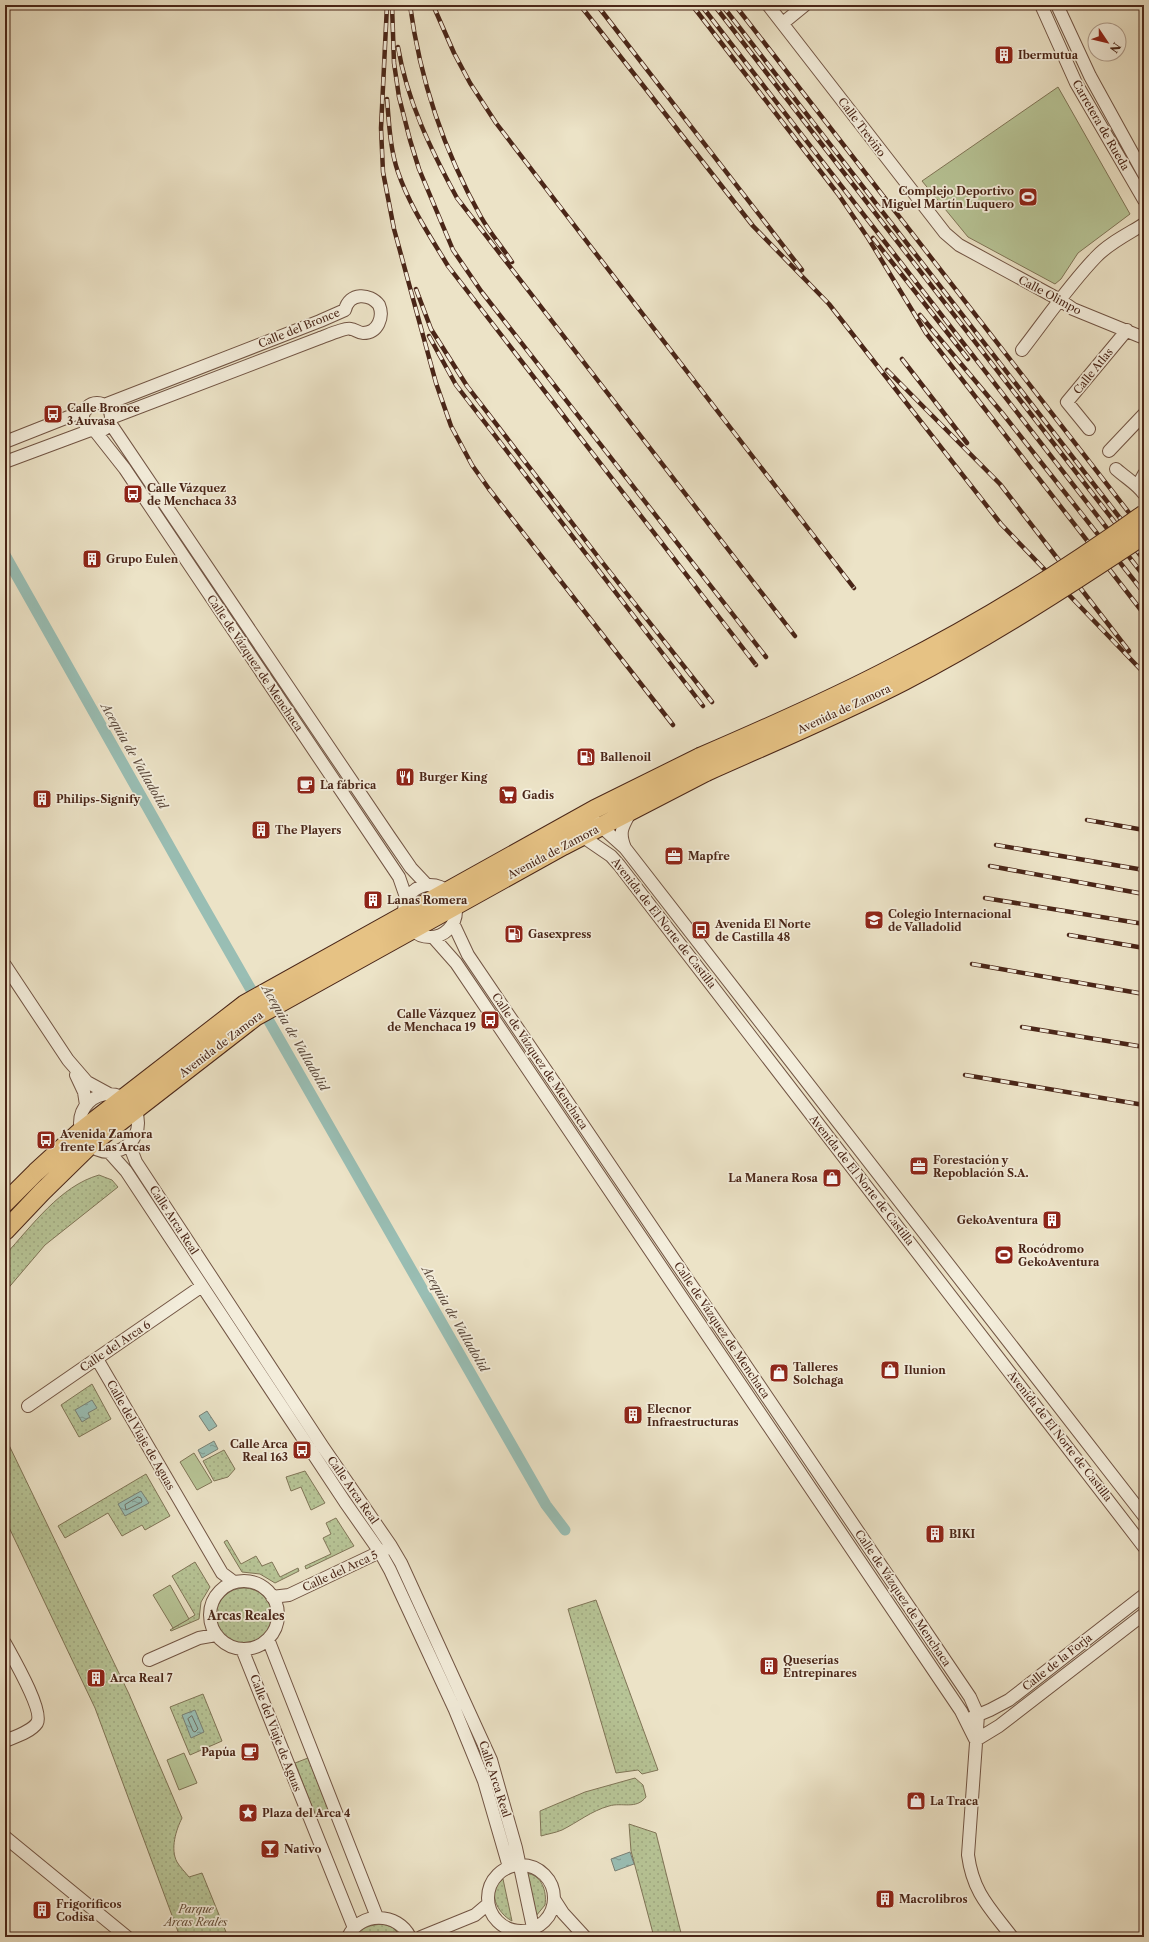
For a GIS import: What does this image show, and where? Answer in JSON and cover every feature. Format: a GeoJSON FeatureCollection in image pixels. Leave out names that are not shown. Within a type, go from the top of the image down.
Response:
{"type":"FeatureCollection","features":[{"type":"Feature","properties":{"kind":"highway","name":"Avenida de Zamora"},"geometry":{"type":"LineString","coordinates":[[5,1232],[42,1192],[86,1138],[122,1100],[250,1011],[408,915],[452,907],[574,831],[602,826],[632,810],[703,764],[895,667],[1021,596],[1144,514]]}},
{"type":"Feature","properties":{"kind":"highway","name":"Avenida de Zamora"},"geometry":{"type":"LineString","coordinates":[[574,831],[584,815],[703,764],[806,728],[904,681],[1030,610],[1144,535]]}},
{"type":"Feature","properties":{"kind":"highway","name":"Avenida de Zamora"},"geometry":{"type":"LineString","coordinates":[[5,1203],[36,1172],[86,1138]]}},
{"type":"Feature","properties":{"kind":"street","name":"Calle Treviño"},"geometry":{"type":"LineString","coordinates":[[768,5],[931,218],[959,245]]}},
{"type":"Feature","properties":{"kind":"street"},"geometry":{"type":"LineString","coordinates":[[783,23],[805,5]]}},
{"type":"Feature","properties":{"kind":"street","name":"Carretera de Rueda"},"geometry":{"type":"LineString","coordinates":[[1041,5],[1076,83],[1144,200]]}},
{"type":"Feature","properties":{"kind":"street","name":"Carretera de Rueda"},"geometry":{"type":"LineString","coordinates":[[1057,5],[1090,76],[1144,174]]}},
{"type":"Feature","properties":{"kind":"street"},"geometry":{"type":"LineString","coordinates":[[1022,350],[1096,256],[1110,245],[1144,224]]}},
{"type":"Feature","properties":{"kind":"street","name":"Calle Olimpo"},"geometry":{"type":"LineString","coordinates":[[959,245],[1060,300],[1073,309],[1144,338]]}},
{"type":"Feature","properties":{"kind":"street","name":"Calle del Bronce"},"geometry":{"type":"LineString","coordinates":[[104,405],[346,310],[348,303],[355,297],[370,297],[379,305],[381,318],[377,327],[372,330],[363,333],[351,328],[320,338],[111,421]]}},
{"type":"Feature","properties":{"kind":"street","name":"Calle Atlas"},"geometry":{"type":"LineString","coordinates":[[1089,430],[1067,402],[1127,330]]}},
{"type":"Feature","properties":{"kind":"street"},"geometry":{"type":"LineString","coordinates":[[5,442],[86,410],[95,403],[104,405],[111,412],[111,421],[104,430],[93,431],[5,462]]}},
{"type":"Feature","properties":{"kind":"street"},"geometry":{"type":"LineString","coordinates":[[86,410],[84,422],[93,431]]}},
{"type":"Feature","properties":{"kind":"street"},"geometry":{"type":"LineString","coordinates":[[1110,451],[1144,414]]}},
{"type":"Feature","properties":{"kind":"street","name":"Calle de Vázquez de Menchaca"},"geometry":{"type":"LineString","coordinates":[[111,421],[389,836],[411,868],[427,885]]}},
{"type":"Feature","properties":{"kind":"street","name":"Calle de Vázquez de Menchaca"},"geometry":{"type":"LineString","coordinates":[[93,431],[125,469],[399,877],[408,915]]}},
{"type":"Feature","properties":{"kind":"street"},"geometry":{"type":"LineString","coordinates":[[1116,469],[1141,490],[1144,474]]}},
{"type":"Feature","properties":{"kind":"street","name":"Avenida de El Norte de Castilla"},"geometry":{"type":"LineString","coordinates":[[625,848],[620,837],[622,828],[632,810]]}},
{"type":"Feature","properties":{"kind":"street","name":"Avenida de El Norte de Castilla"},"geometry":{"type":"LineString","coordinates":[[584,815],[602,826],[625,848],[1144,1516]]}},
{"type":"Feature","properties":{"kind":"street","name":"Avenida de El Norte de Castilla"},"geometry":{"type":"LineString","coordinates":[[574,831],[611,856],[1144,1547]]}},
{"type":"Feature","properties":{"kind":"street"},"geometry":{"type":"LineString","coordinates":[[427,885],[439,886],[452,907],[447,931],[433,937],[421,935],[408,915],[415,890],[427,885]]}},
{"type":"Feature","properties":{"kind":"street","name":"Calle de Vázquez de Menchaca"},"geometry":{"type":"LineString","coordinates":[[452,907],[468,955],[966,1691],[978,1715]]}},
{"type":"Feature","properties":{"kind":"street","name":"Calle de Vázquez de Menchaca"},"geometry":{"type":"LineString","coordinates":[[433,937],[456,963],[966,1720],[976,1740]]}},
{"type":"Feature","properties":{"kind":"street"},"geometry":{"type":"LineString","coordinates":[[5,966],[68,1060],[87,1082],[122,1100],[137,1118],[137,1128],[128,1144],[123,1148],[109,1152],[102,1151],[86,1138],[80,1122],[86,1105],[92,1099],[122,1100]]}},
{"type":"Feature","properties":{"kind":"street"},"geometry":{"type":"LineString","coordinates":[[68,1060],[84,1092],[86,1105]]}},
{"type":"Feature","properties":{"kind":"street","name":"Calle Arca Real"},"geometry":{"type":"LineString","coordinates":[[128,1144],[136,1162],[323,1447],[386,1549],[413,1588],[491,1760],[529,1933]]}},
{"type":"Feature","properties":{"kind":"street","name":"Calle Arca Real"},"geometry":{"type":"LineString","coordinates":[[109,1152],[126,1171],[345,1502],[386,1549]]}},
{"type":"Feature","properties":{"kind":"street","name":"Calle del Arca 6"},"geometry":{"type":"LineString","coordinates":[[28,1406],[202,1286]]}},
{"type":"Feature","properties":{"kind":"street","name":"Calle del Viaje de Aguas"},"geometry":{"type":"LineString","coordinates":[[97,1359],[229,1585]]}},
{"type":"Feature","properties":{"kind":"street","name":"Calle del Arca 5"},"geometry":{"type":"LineString","coordinates":[[274,1602],[386,1549]]}},
{"type":"Feature","properties":{"kind":"street"},"geometry":{"type":"LineString","coordinates":[[249,1582],[256,1583],[268,1591],[274,1602],[277,1624],[268,1639],[252,1648],[242,1649],[228,1645],[214,1631],[210,1618],[212,1605],[218,1594],[229,1585],[249,1582]]}},
{"type":"Feature","properties":{"kind":"street","name":"Calle de la Forja"},"geometry":{"type":"LineString","coordinates":[[966,1720],[1008,1700],[1144,1595]]}},
{"type":"Feature","properties":{"kind":"street","name":"Calle de la Forja"},"geometry":{"type":"LineString","coordinates":[[976,1740],[999,1726],[1144,1614]]}},
{"type":"Feature","properties":{"kind":"street"},"geometry":{"type":"LineString","coordinates":[[149,1660],[214,1631]]}},
{"type":"Feature","properties":{"kind":"street"},"geometry":{"type":"LineString","coordinates":[[268,1639],[377,1917]]}},
{"type":"Feature","properties":{"kind":"street"},"geometry":{"type":"LineString","coordinates":[[5,1643],[39,1716],[37,1723],[30,1729],[5,1741]]}},
{"type":"Feature","properties":{"kind":"street","name":"Calle del Viaje de Aguas"},"geometry":{"type":"LineString","coordinates":[[242,1649],[351,1932]]}},
{"type":"Feature","properties":{"kind":"street"},"geometry":{"type":"LineString","coordinates":[[978,1715],[968,1855],[971,1875],[986,1903],[1012,1937]]}},
{"type":"Feature","properties":{"kind":"street"},"geometry":{"type":"LineString","coordinates":[[5,1837],[127,1937]]}},
{"type":"Feature","properties":{"kind":"street"},"geometry":{"type":"LineString","coordinates":[[556,1907],[529,1933],[505,1927],[490,1909],[488,1897],[491,1883],[501,1871],[514,1865],[535,1868],[546,1876],[552,1887],[556,1907],[585,1937]]}},
{"type":"Feature","properties":{"kind":"street"},"geometry":{"type":"LineString","coordinates":[[351,1932],[368,1919],[377,1917],[396,1921],[416,1936],[490,1909]]}},
{"type":"Feature","properties":{"kind":"green space","name":"Complejo Deportivo Miguel Martín Luquero"},"geometry":{"type":"Polygon","coordinates":[[[1058,87],[1130,214],[1078,253],[1061,279],[1055,284],[968,237],[922,181],[1058,87]]]}},
{"type":"Feature","properties":{"kind":"green space"},"geometry":{"type":"Polygon","coordinates":[[[99,1175],[112,1180],[118,1187],[45,1245],[5,1292],[5,1255],[36,1220],[59,1198],[85,1180],[99,1175]]]}},
{"type":"Feature","properties":{"kind":"green space"},"geometry":{"type":"Polygon","coordinates":[[[92,1384],[111,1419],[79,1437],[61,1405],[92,1384]]]}},
{"type":"Feature","properties":{"kind":"green space","name":"Parque Arcas Reales"},"geometry":{"type":"Polygon","coordinates":[[[7,1441],[129,1694],[182,1818],[176,1834],[174,1846],[177,1862],[189,1877],[202,1873],[228,1937],[180,1937],[95,1708],[5,1519],[5,1442],[7,1441]]]}},
{"type":"Feature","properties":{"kind":"green space"},"geometry":{"type":"Polygon","coordinates":[[[224,1450],[235,1469],[228,1477],[214,1481],[203,1461],[224,1450]]]}},
{"type":"Feature","properties":{"kind":"green space"},"geometry":{"type":"Polygon","coordinates":[[[194,1453],[212,1482],[197,1490],[180,1462],[194,1453]]]}},
{"type":"Feature","properties":{"kind":"green space"},"geometry":{"type":"Polygon","coordinates":[[[305,1471],[325,1503],[311,1510],[301,1487],[291,1491],[286,1477],[305,1471]]]}},
{"type":"Feature","properties":{"kind":"green space"},"geometry":{"type":"Polygon","coordinates":[[[146,1474],[170,1516],[145,1530],[142,1525],[122,1536],[108,1513],[65,1538],[58,1526],[146,1474]]]}},
{"type":"Feature","properties":{"kind":"green space"},"geometry":{"type":"Polygon","coordinates":[[[336,1518],[354,1546],[306,1569],[305,1566],[331,1554],[323,1538],[331,1534],[326,1523],[336,1518]]]}},
{"type":"Feature","properties":{"kind":"green space"},"geometry":{"type":"Polygon","coordinates":[[[227,1540],[241,1564],[256,1556],[262,1566],[272,1562],[280,1577],[298,1568],[299,1571],[275,1583],[260,1574],[242,1572],[224,1542],[227,1540]]]}},
{"type":"Feature","properties":{"kind":"green space"},"geometry":{"type":"Polygon","coordinates":[[[195,1562],[210,1587],[201,1602],[199,1619],[171,1631],[170,1630],[195,1615],[172,1576],[195,1562]]]}},
{"type":"Feature","properties":{"kind":"green space"},"geometry":{"type":"Polygon","coordinates":[[[170,1585],[189,1619],[173,1628],[153,1595],[170,1585]]]}},
{"type":"Feature","properties":{"kind":"green space"},"geometry":{"type":"Polygon","coordinates":[[[244,1588],[259,1593],[267,1601],[272,1616],[267,1631],[259,1639],[244,1644],[229,1639],[221,1631],[216,1616],[221,1601],[229,1593],[244,1588]]]}},
{"type":"Feature","properties":{"kind":"green space"},"geometry":{"type":"Polygon","coordinates":[[[596,1600],[658,1770],[642,1774],[638,1770],[616,1773],[568,1609],[596,1600]]]}},
{"type":"Feature","properties":{"kind":"green space"},"geometry":{"type":"Polygon","coordinates":[[[203,1694],[222,1741],[190,1755],[170,1707],[203,1694]]]}},
{"type":"Feature","properties":{"kind":"green space"},"geometry":{"type":"Polygon","coordinates":[[[184,1753],[197,1783],[179,1790],[167,1760],[184,1753]]]}},
{"type":"Feature","properties":{"kind":"green space"},"geometry":{"type":"Polygon","coordinates":[[[308,1758],[329,1811],[316,1817],[295,1763],[308,1758]]]}},
{"type":"Feature","properties":{"kind":"green space"},"geometry":{"type":"Polygon","coordinates":[[[635,1778],[643,1785],[646,1797],[642,1801],[633,1805],[614,1805],[602,1808],[562,1830],[541,1836],[540,1811],[585,1792],[635,1778]]]}},
{"type":"Feature","properties":{"kind":"green space"},"geometry":{"type":"Polygon","coordinates":[[[629,1824],[656,1833],[682,1937],[654,1937],[631,1851],[629,1824]]]}},
{"type":"Feature","properties":{"kind":"green space"},"geometry":{"type":"Polygon","coordinates":[[[526,1873],[531,1874],[540,1880],[544,1889],[545,1905],[536,1916],[526,1873]]]}},
{"type":"Feature","properties":{"kind":"green space"},"geometry":{"type":"Polygon","coordinates":[[[503,1879],[512,1921],[502,1913],[498,1907],[494,1895],[498,1884],[503,1879]]]}},
{"type":"Feature","properties":{"kind":"green space"},"geometry":{"type":"Polygon","coordinates":[[[383,1924],[392,1927],[402,1937],[355,1937],[360,1931],[367,1927],[383,1924]]]}},
{"type":"Feature","properties":{"kind":"water"},"geometry":{"type":"Polygon","coordinates":[[[92,1400],[97,1408],[88,1413],[90,1417],[82,1422],[75,1410],[92,1400]]]}},
{"type":"Feature","properties":{"kind":"water"},"geometry":{"type":"Polygon","coordinates":[[[207,1411],[217,1426],[209,1431],[199,1416],[207,1411]]]}},
{"type":"Feature","properties":{"kind":"water"},"geometry":{"type":"Polygon","coordinates":[[[214,1441],[218,1449],[202,1458],[198,1450],[214,1441]]]}},
{"type":"Feature","properties":{"kind":"water"},"geometry":{"type":"Polygon","coordinates":[[[141,1491],[149,1503],[125,1516],[118,1504],[141,1491]]]}},
{"type":"Feature","properties":{"kind":"water"},"geometry":{"type":"Polygon","coordinates":[[[195,1710],[204,1732],[191,1738],[182,1715],[195,1710]]]}},
{"type":"Feature","properties":{"kind":"water"},"geometry":{"type":"Polygon","coordinates":[[[630,1852],[634,1864],[615,1871],[611,1859],[630,1852]]]}},
{"type":"Feature","properties":{"kind":"waterway","name":"Acequia de Valladolid"},"geometry":{"type":"LineString","coordinates":[[5,555],[198,897],[546,1505],[565,1530]]}},
{"type":"Feature","properties":{"kind":"railway"},"geometry":{"type":"LineString","coordinates":[[387,5],[381,128],[383,172],[394,229],[436,383],[451,426],[472,465],[489,489],[673,725]]}},
{"type":"Feature","properties":{"kind":"railway"},"geometry":{"type":"LineString","coordinates":[[392,5],[394,63],[399,97],[419,169],[453,250],[481,291],[766,657]]}},
{"type":"Feature","properties":{"kind":"railway"},"geometry":{"type":"LineString","coordinates":[[410,5],[414,33],[427,88],[445,141],[481,217],[512,262]]}},
{"type":"Feature","properties":{"kind":"railway"},"geometry":{"type":"LineString","coordinates":[[433,5],[454,53],[470,83],[496,123],[854,588]]}},
{"type":"Feature","properties":{"kind":"railway"},"geometry":{"type":"LineString","coordinates":[[580,5],[753,226],[829,304],[1001,524],[1144,673]]}},
{"type":"Feature","properties":{"kind":"railway"},"geometry":{"type":"LineString","coordinates":[[597,5],[802,270]]}},
{"type":"Feature","properties":{"kind":"railway"},"geometry":{"type":"LineString","coordinates":[[692,5],[838,194],[868,238],[926,333],[1144,614]]}},
{"type":"Feature","properties":{"kind":"railway"},"geometry":{"type":"LineString","coordinates":[[701,5],[1144,576]]}},
{"type":"Feature","properties":{"kind":"railway"},"geometry":{"type":"LineString","coordinates":[[714,5],[1144,560]]}},
{"type":"Feature","properties":{"kind":"railway"},"geometry":{"type":"LineString","coordinates":[[722,5],[1144,549]]}},
{"type":"Feature","properties":{"kind":"railway"},"geometry":{"type":"LineString","coordinates":[[735,5],[1144,532]]}},
{"type":"Feature","properties":{"kind":"railway"},"geometry":{"type":"LineString","coordinates":[[398,47],[407,87],[421,125],[457,198],[795,636]]}},
{"type":"Feature","properties":{"kind":"railway"},"geometry":{"type":"LineString","coordinates":[[387,99],[389,127],[398,172],[414,208],[448,266],[756,665]]}},
{"type":"Feature","properties":{"kind":"railway"},"geometry":{"type":"LineString","coordinates":[[873,238],[968,359]]}},
{"type":"Feature","properties":{"kind":"railway"},"geometry":{"type":"LineString","coordinates":[[416,289],[431,329],[467,386],[712,702]]}},
{"type":"Feature","properties":{"kind":"railway"},"geometry":{"type":"LineString","coordinates":[[920,315],[1003,414],[1144,593]]}},
{"type":"Feature","properties":{"kind":"railway"},"geometry":{"type":"LineString","coordinates":[[429,336],[456,385],[703,706]]}},
{"type":"Feature","properties":{"kind":"railway"},"geometry":{"type":"LineString","coordinates":[[902,359],[967,443]]}},
{"type":"Feature","properties":{"kind":"railway"},"geometry":{"type":"LineString","coordinates":[[887,370],[1000,484],[1129,651]]}},
{"type":"Feature","properties":{"kind":"railway"},"geometry":{"type":"LineString","coordinates":[[1087,820],[1144,830]]}},
{"type":"Feature","properties":{"kind":"railway"},"geometry":{"type":"LineString","coordinates":[[996,845],[1144,870]]}},
{"type":"Feature","properties":{"kind":"railway"},"geometry":{"type":"LineString","coordinates":[[990,866],[1144,894]]}},
{"type":"Feature","properties":{"kind":"railway"},"geometry":{"type":"LineString","coordinates":[[985,898],[1144,924]]}},
{"type":"Feature","properties":{"kind":"railway"},"geometry":{"type":"LineString","coordinates":[[1069,935],[1144,948]]}},
{"type":"Feature","properties":{"kind":"railway"},"geometry":{"type":"LineString","coordinates":[[972,964],[1144,994]]}},
{"type":"Feature","properties":{"kind":"railway"},"geometry":{"type":"LineString","coordinates":[[1022,1027],[1144,1047]]}},
{"type":"Feature","properties":{"kind":"railway"},"geometry":{"type":"LineString","coordinates":[[965,1075],[1144,1105]]}},
{"type":"Feature","properties":{"kind":"place","name":"Ibermutua"},"geometry":{"type":"Point","coordinates":[1004,55]}},
{"type":"Feature","properties":{"kind":"place","name":"Complejo Deportivo Miguel Martín Luquero"},"geometry":{"type":"Point","coordinates":[1028,197]}},
{"type":"Feature","properties":{"kind":"place","name":"Calle Bronce 3 Auvasa"},"geometry":{"type":"Point","coordinates":[53,414]}},
{"type":"Feature","properties":{"kind":"place","name":"Calle Vázquez de Menchaca 33"},"geometry":{"type":"Point","coordinates":[133,494]}},
{"type":"Feature","properties":{"kind":"place","name":"Grupo Eulen"},"geometry":{"type":"Point","coordinates":[92,559]}},
{"type":"Feature","properties":{"kind":"place","name":"Ballenoil"},"geometry":{"type":"Point","coordinates":[586,757]}},
{"type":"Feature","properties":{"kind":"place","name":"Burger King"},"geometry":{"type":"Point","coordinates":[405,777]}},
{"type":"Feature","properties":{"kind":"place","name":"La fábrica"},"geometry":{"type":"Point","coordinates":[306,785]}},
{"type":"Feature","properties":{"kind":"place","name":"Gadis"},"geometry":{"type":"Point","coordinates":[508,795]}},
{"type":"Feature","properties":{"kind":"place","name":"Philips-Signify"},"geometry":{"type":"Point","coordinates":[42,799]}},
{"type":"Feature","properties":{"kind":"place","name":"The Players"},"geometry":{"type":"Point","coordinates":[261,830]}},
{"type":"Feature","properties":{"kind":"place","name":"Mapfre"},"geometry":{"type":"Point","coordinates":[674,856]}},
{"type":"Feature","properties":{"kind":"place","name":"Lanas Romera"},"geometry":{"type":"Point","coordinates":[373,900]}},
{"type":"Feature","properties":{"kind":"place","name":"Colegio Internacional de Valladolid"},"geometry":{"type":"Point","coordinates":[874,920]}},
{"type":"Feature","properties":{"kind":"place","name":"Avenida El Norte de Castilla 48"},"geometry":{"type":"Point","coordinates":[701,930]}},
{"type":"Feature","properties":{"kind":"place","name":"Gasexpress"},"geometry":{"type":"Point","coordinates":[514,934]}},
{"type":"Feature","properties":{"kind":"place","name":"Calle Vázquez de Menchaca 19"},"geometry":{"type":"Point","coordinates":[490,1020]}},
{"type":"Feature","properties":{"kind":"place","name":"Avenida Zamora frente Las Arcas"},"geometry":{"type":"Point","coordinates":[46,1140]}},
{"type":"Feature","properties":{"kind":"place","name":"Forestación y Repoblación S.A."},"geometry":{"type":"Point","coordinates":[919,1166]}},
{"type":"Feature","properties":{"kind":"place","name":"La Manera Rosa"},"geometry":{"type":"Point","coordinates":[832,1178]}},
{"type":"Feature","properties":{"kind":"place","name":"GekoAventura"},"geometry":{"type":"Point","coordinates":[1052,1220]}},
{"type":"Feature","properties":{"kind":"place","name":"Rocódromo GekoAventura"},"geometry":{"type":"Point","coordinates":[1004,1255]}},
{"type":"Feature","properties":{"kind":"place","name":"Ilunion"},"geometry":{"type":"Point","coordinates":[890,1370]}},
{"type":"Feature","properties":{"kind":"place","name":"Talleres Solchaga"},"geometry":{"type":"Point","coordinates":[779,1373]}},
{"type":"Feature","properties":{"kind":"place","name":"Elecnor Infraestructuras"},"geometry":{"type":"Point","coordinates":[633,1415]}},
{"type":"Feature","properties":{"kind":"place","name":"Calle Arca Real 163"},"geometry":{"type":"Point","coordinates":[302,1450]}},
{"type":"Feature","properties":{"kind":"place","name":"BIKI"},"geometry":{"type":"Point","coordinates":[935,1534]}},
{"type":"Feature","properties":{"kind":"place","name":"Queserías Entrepinares"},"geometry":{"type":"Point","coordinates":[769,1666]}},
{"type":"Feature","properties":{"kind":"place","name":"Arca Real 7"},"geometry":{"type":"Point","coordinates":[96,1678]}},
{"type":"Feature","properties":{"kind":"place","name":"Papúa"},"geometry":{"type":"Point","coordinates":[250,1752]}},
{"type":"Feature","properties":{"kind":"place","name":"La Traca"},"geometry":{"type":"Point","coordinates":[916,1801]}},
{"type":"Feature","properties":{"kind":"place","name":"Plaza del Arca 4"},"geometry":{"type":"Point","coordinates":[248,1813]}},
{"type":"Feature","properties":{"kind":"place","name":"Nativo"},"geometry":{"type":"Point","coordinates":[270,1849]}},
{"type":"Feature","properties":{"kind":"place","name":"Macrolibros"},"geometry":{"type":"Point","coordinates":[885,1899]}},
{"type":"Feature","properties":{"kind":"place","name":"Frigoríficos Codisa"},"geometry":{"type":"Point","coordinates":[42,1910]}},
{"type":"Feature","properties":{"kind":"district","name":"Arcas Reales"},"geometry":{"type":"Point","coordinates":[246,1616]}}]}
